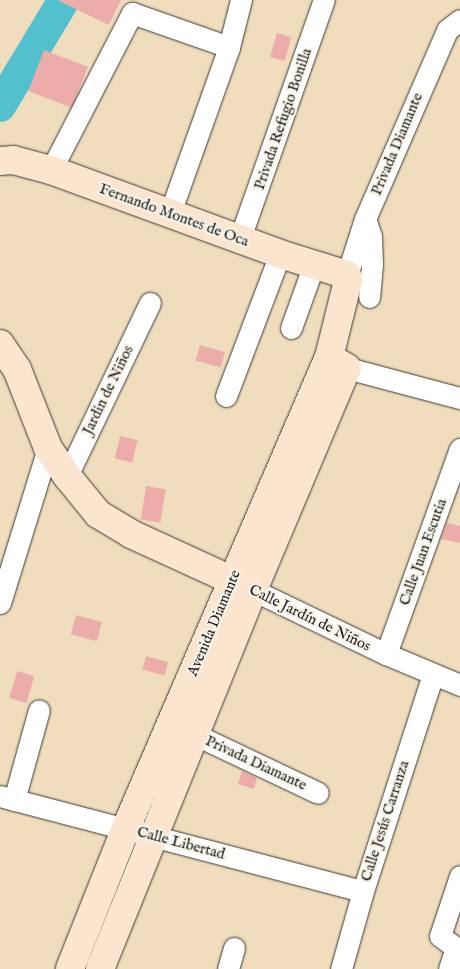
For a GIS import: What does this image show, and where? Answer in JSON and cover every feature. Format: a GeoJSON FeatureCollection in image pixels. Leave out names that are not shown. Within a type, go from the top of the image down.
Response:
{"type":"FeatureCollection","features":[{"type":"Feature","properties":{"kind":"main road","name":"Fernando Montes de Oca"},"geometry":{"type":"LineString","coordinates":[[0,161],[13,160],[51,170],[280,254],[347,275]]}},
{"type":"Feature","properties":{"kind":"main road","name":"Avenida Diamante"},"geometry":{"type":"LineString","coordinates":[[70,969],[126,828],[242,586],[338,362],[348,281],[347,275]]}},
{"type":"Feature","properties":{"kind":"main road","name":"Calle Jardín de Niños"},"geometry":{"type":"LineString","coordinates":[[0,344],[17,369],[48,448],[66,476],[98,514],[131,534],[242,586]]}},
{"type":"Feature","properties":{"kind":"main road","name":"Avenida Diamante"},"geometry":{"type":"LineString","coordinates":[[100,969],[194,734],[242,586]]}},
{"type":"Feature","properties":{"kind":"street"},"geometry":{"type":"LineString","coordinates":[[170,214],[229,47],[241,0]]}},
{"type":"Feature","properties":{"kind":"street","name":"Privada Refugio Bonilla"},"geometry":{"type":"LineString","coordinates":[[240,238],[324,0]]}},
{"type":"Feature","properties":{"kind":"street"},"geometry":{"type":"LineString","coordinates":[[51,170],[132,13],[229,47]]}},
{"type":"Feature","properties":{"kind":"street","name":"Privada Diamante"},"geometry":{"type":"LineString","coordinates":[[347,275],[365,219],[447,30],[460,20]]}},
{"type":"Feature","properties":{"kind":"street"},"geometry":{"type":"LineString","coordinates":[[365,219],[371,236],[372,264],[369,297]]}},
{"type":"Feature","properties":{"kind":"street"},"geometry":{"type":"LineString","coordinates":[[226,396],[280,254]]}},
{"type":"Feature","properties":{"kind":"street"},"geometry":{"type":"LineString","coordinates":[[291,328],[314,264]]}},
{"type":"Feature","properties":{"kind":"street","name":"Jardin de Niños"},"geometry":{"type":"LineString","coordinates":[[66,476],[150,303]]}},
{"type":"Feature","properties":{"kind":"street"},"geometry":{"type":"LineString","coordinates":[[338,362],[460,398]]}},
{"type":"Feature","properties":{"kind":"street"},"geometry":{"type":"LineString","coordinates":[[0,603],[48,448]]}},
{"type":"Feature","properties":{"kind":"street","name":"Calle Juan Escutia"},"geometry":{"type":"LineString","coordinates":[[386,654],[460,449]]}},
{"type":"Feature","properties":{"kind":"street","name":"Calle Jardín de Niños"},"geometry":{"type":"LineString","coordinates":[[242,586],[386,654],[460,685]]}},
{"type":"Feature","properties":{"kind":"street","name":"Calle Jesús Carranza"},"geometry":{"type":"LineString","coordinates":[[341,969],[363,891],[433,674]]}},
{"type":"Feature","properties":{"kind":"street"},"geometry":{"type":"LineString","coordinates":[[7,798],[39,710]]}},
{"type":"Feature","properties":{"kind":"street","name":"Privada Diamante"},"geometry":{"type":"LineString","coordinates":[[194,734],[318,793]]}},
{"type":"Feature","properties":{"kind":"street","name":"Calle Libertad"},"geometry":{"type":"LineString","coordinates":[[7,798],[363,891]]}},
{"type":"Feature","properties":{"kind":"street"},"geometry":{"type":"LineString","coordinates":[[449,969],[456,948],[440,936],[460,876]]}},
{"type":"Feature","properties":{"kind":"street"},"geometry":{"type":"LineString","coordinates":[[228,969],[234,948]]}},
{"type":"Feature","properties":{"kind":"building"},"geometry":{"type":"Polygon","coordinates":[[[57,0],[121,0],[109,25],[57,0]]]}},
{"type":"Feature","properties":{"kind":"building"},"geometry":{"type":"Polygon","coordinates":[[[277,33],[291,37],[285,61],[270,57],[277,33]]]}},
{"type":"Feature","properties":{"kind":"building"},"geometry":{"type":"Polygon","coordinates":[[[44,50],[88,67],[72,108],[28,91],[44,50]]]}},
{"type":"Feature","properties":{"kind":"building"},"geometry":{"type":"Polygon","coordinates":[[[200,345],[225,352],[221,368],[196,360],[200,345]]]}},
{"type":"Feature","properties":{"kind":"building"},"geometry":{"type":"Polygon","coordinates":[[[120,436],[138,440],[132,462],[115,458],[120,436]]]}},
{"type":"Feature","properties":{"kind":"building"},"geometry":{"type":"Polygon","coordinates":[[[146,486],[166,489],[160,523],[141,520],[146,486]]]}},
{"type":"Feature","properties":{"kind":"building"},"geometry":{"type":"Polygon","coordinates":[[[447,523],[460,526],[460,543],[441,539],[447,523]]]}},
{"type":"Feature","properties":{"kind":"building"},"geometry":{"type":"Polygon","coordinates":[[[76,615],[102,622],[97,641],[71,634],[76,615]]]}},
{"type":"Feature","properties":{"kind":"building"},"geometry":{"type":"Polygon","coordinates":[[[146,656],[168,662],[165,675],[142,670],[146,656]]]}},
{"type":"Feature","properties":{"kind":"building"},"geometry":{"type":"Polygon","coordinates":[[[17,671],[34,676],[27,703],[9,698],[17,671]]]}},
{"type":"Feature","properties":{"kind":"building"},"geometry":{"type":"Polygon","coordinates":[[[242,771],[257,778],[254,789],[238,784],[242,771]]]}},
{"type":"Feature","properties":{"kind":"waterway"},"geometry":{"type":"LineString","coordinates":[[0,106],[64,0]]}}]}
